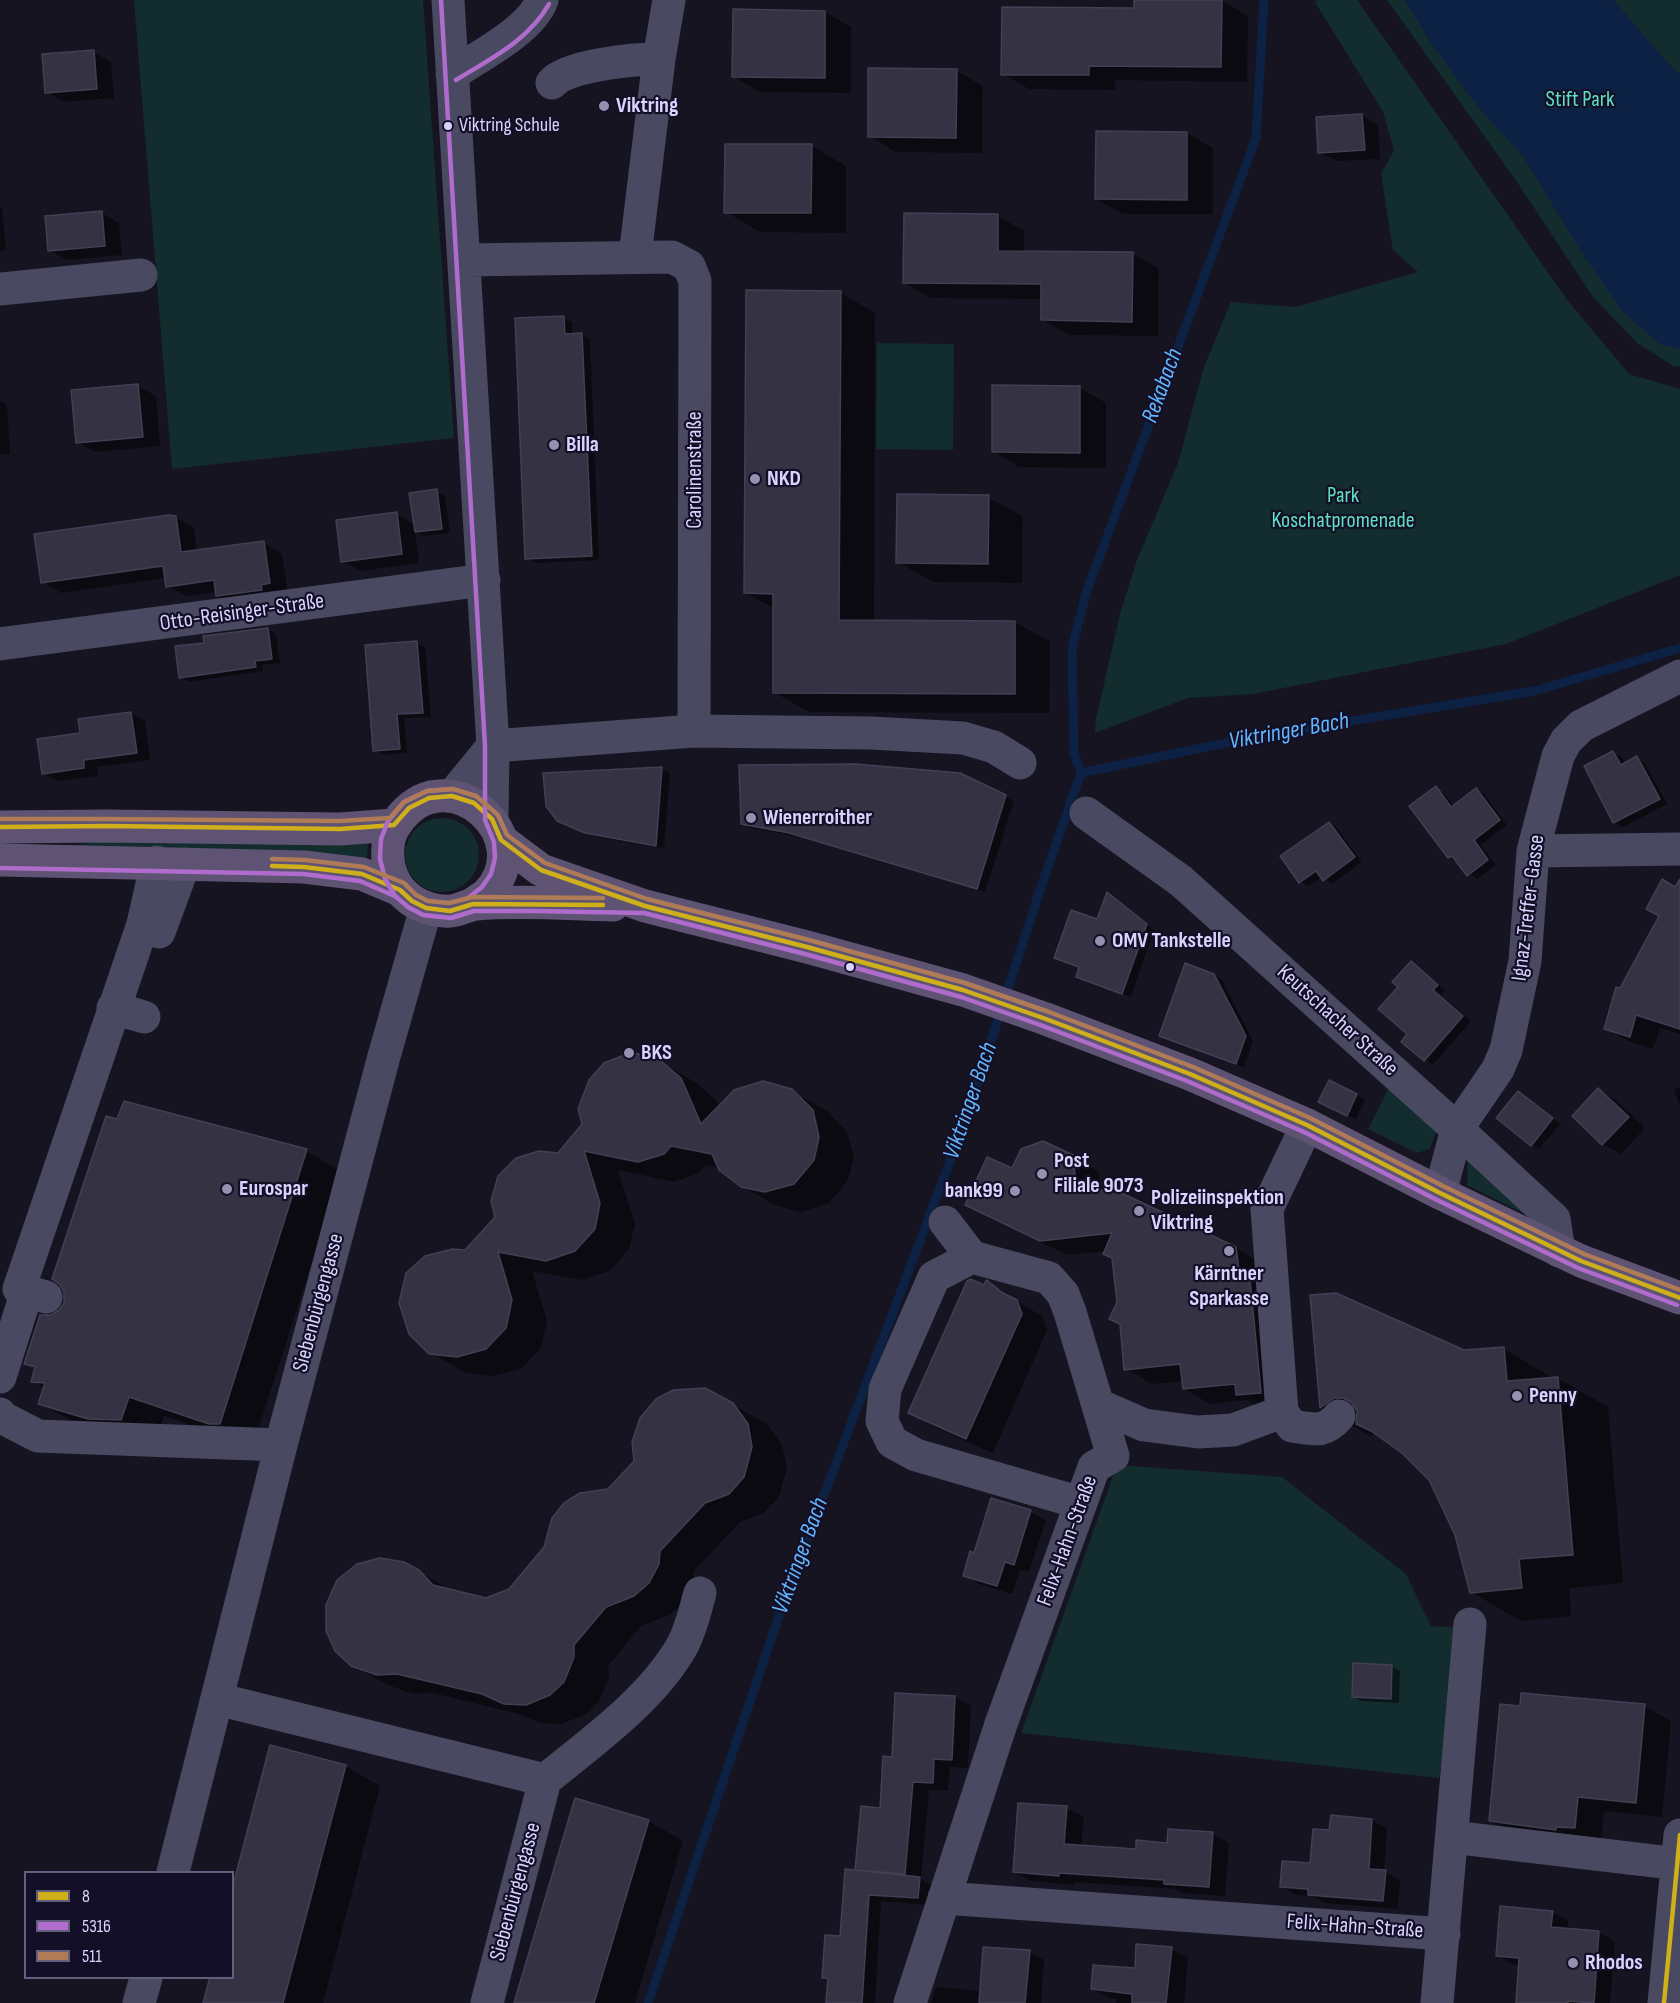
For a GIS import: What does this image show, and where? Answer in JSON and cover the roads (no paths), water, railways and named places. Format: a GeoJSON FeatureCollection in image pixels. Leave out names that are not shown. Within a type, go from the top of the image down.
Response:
{"type":"FeatureCollection","features":[{"type":"Feature","properties":{"kind":"main road"},"geometry":{"type":"LineString","coordinates":[[413,899],[391,875],[387,858],[388,841],[394,825],[409,808],[429,798],[452,796],[474,803],[496,829],[541,870],[645,906],[963,990],[1046,1019],[1190,1074],[1307,1125],[1581,1262],[1680,1298]]}},
{"type":"Feature","properties":{"kind":"main road"},"geometry":{"type":"LineString","coordinates":[[0,827],[340,829],[394,825]]}},
{"type":"Feature","properties":{"kind":"main road"},"geometry":{"type":"LineString","coordinates":[[473,904],[488,892],[498,877],[503,859],[496,829]]}},
{"type":"Feature","properties":{"kind":"main road"},"geometry":{"type":"LineString","coordinates":[[0,860],[304,867],[362,874],[413,899],[450,911],[473,904],[645,906]]}},
{"type":"Feature","properties":{"kind":"street"},"geometry":{"type":"LineString","coordinates":[[448,0],[494,746],[496,829]]}},
{"type":"Feature","properties":{"kind":"street"},"geometry":{"type":"LineString","coordinates":[[452,74],[522,28],[538,11],[542,0]]}},
{"type":"Feature","properties":{"kind":"street"},"geometry":{"type":"LineString","coordinates":[[635,256],[659,59],[669,0]]}},
{"type":"Feature","properties":{"kind":"street"},"geometry":{"type":"LineString","coordinates":[[552,83],[561,74],[631,59],[659,59]]}},
{"type":"Feature","properties":{"kind":"street","name":"Carolinenstraße"},"geometry":{"type":"LineString","coordinates":[[464,260],[635,256],[672,257],[689,266],[695,280],[694,732]]}},
{"type":"Feature","properties":{"kind":"street"},"geometry":{"type":"LineString","coordinates":[[0,290],[141,275]]}},
{"type":"Feature","properties":{"kind":"street","name":"Otto-Reisinger-Straße"},"geometry":{"type":"LineString","coordinates":[[0,644],[484,580]]}},
{"type":"Feature","properties":{"kind":"street","name":"Ignaz-Treffer-Gasse"},"geometry":{"type":"LineString","coordinates":[[1440,1193],[1457,1129],[1498,1069],[1506,1050],[1525,961],[1533,851],[1558,756],[1566,741],[1581,726],[1680,676]]}},
{"type":"Feature","properties":{"kind":"street"},"geometry":{"type":"LineString","coordinates":[[452,796],[494,746],[694,732],[871,733],[963,738],[994,747],[1020,763]]}},
{"type":"Feature","properties":{"kind":"street","name":"Keutschacher Straße"},"geometry":{"type":"LineString","coordinates":[[1086,813],[1181,881],[1457,1129],[1554,1219],[1559,1251]]}},
{"type":"Feature","properties":{"kind":"street"},"geometry":{"type":"LineString","coordinates":[[1533,851],[1680,849]]}},
{"type":"Feature","properties":{"kind":"street"},"geometry":{"type":"LineString","coordinates":[[0,1377],[41,1291],[19,1288],[130,1008],[143,924],[171,863]]}},
{"type":"Feature","properties":{"kind":"street","name":"Siebenbürgengasse"},"geometry":{"type":"LineString","coordinates":[[172,1871],[281,1445],[383,1060],[413,899]]}},
{"type":"Feature","properties":{"kind":"street"},"geometry":{"type":"LineString","coordinates":[[1307,1125],[1267,1209],[1282,1412],[1292,1426],[1316,1430],[1330,1427],[1339,1416]]}},
{"type":"Feature","properties":{"kind":"street"},"geometry":{"type":"LineString","coordinates":[[945,1222],[972,1257],[934,1277],[885,1389],[882,1420],[892,1442],[916,1455],[1081,1503]]}},
{"type":"Feature","properties":{"kind":"street","name":"Felix-Hahn-Straße"},"geometry":{"type":"LineString","coordinates":[[910,2003],[1001,1724],[1094,1467],[1113,1456],[1063,1294],[1049,1278],[972,1257]]}},
{"type":"Feature","properties":{"kind":"street"},"geometry":{"type":"LineString","coordinates":[[1098,1405],[1144,1425],[1198,1432],[1233,1430],[1282,1412]]}},
{"type":"Feature","properties":{"kind":"street"},"geometry":{"type":"LineString","coordinates":[[0,1413],[1,1417],[38,1436],[281,1445]]}},
{"type":"Feature","properties":{"kind":"street"},"geometry":{"type":"LineString","coordinates":[[217,1699],[544,1780],[610,1727],[652,1687],[683,1645],[700,1593]]}},
{"type":"Feature","properties":{"kind":"street","name":"Felix-Hahn-Straße"},"geometry":{"type":"LineString","coordinates":[[1437,2003],[1470,1624]]}},
{"type":"Feature","properties":{"kind":"street","name":"Siebenbürgengasse"},"geometry":{"type":"LineString","coordinates":[[487,2003],[544,1780]]}},
{"type":"Feature","properties":{"kind":"street"},"geometry":{"type":"LineString","coordinates":[[1452,1837],[1679,1854],[1664,2003]]}},
{"type":"Feature","properties":{"kind":"street","name":"Felix-Hahn-Straße"},"geometry":{"type":"LineString","coordinates":[[944,1898],[1443,1934]]}},
{"type":"Feature","properties":{"kind":"street"},"geometry":{"type":"LineString","coordinates":[[139,2003],[145,1979]]}},
{"type":"Feature","properties":{"kind":"water","name":"Stift Park"},"geometry":{"type":"Polygon","coordinates":[[[1405,0],[1613,0],[1662,57],[1680,74],[1680,349],[1660,344],[1622,311],[1586,259],[1522,155],[1477,106],[1429,40],[1405,0]]]}},
{"type":"Feature","properties":{"kind":"waterway","name":"Rekabach"},"geometry":{"type":"LineString","coordinates":[[1081,773],[1074,753],[1072,648],[1086,593],[1256,138],[1264,0]]}},
{"type":"Feature","properties":{"kind":"waterway","name":"Viktringer Bach"},"geometry":{"type":"LineString","coordinates":[[648,2003],[784,1601],[963,1127],[1041,887],[1081,773],[1259,736],[1534,691],[1680,648]]}},
{"type":"Feature","properties":{"kind":"place","name":"Viktring"},"geometry":{"type":"Point","coordinates":[604,106]}},
{"type":"Feature","properties":{"kind":"place","name":"Viktring Schule"},"geometry":{"type":"Point","coordinates":[448,126]}},
{"type":"Feature","properties":{"kind":"place","name":"Billa"},"geometry":{"type":"Point","coordinates":[554,445]}},
{"type":"Feature","properties":{"kind":"place","name":"NKD"},"geometry":{"type":"Point","coordinates":[755,479]}},
{"type":"Feature","properties":{"kind":"place","name":"Wienerroither"},"geometry":{"type":"Point","coordinates":[751,818]}},
{"type":"Feature","properties":{"kind":"place","name":"OMV Tankstelle"},"geometry":{"type":"Point","coordinates":[1100,941]}},
{"type":"Feature","properties":{"kind":"place","name":"BKS"},"geometry":{"type":"Point","coordinates":[629,1053]}},
{"type":"Feature","properties":{"kind":"place","name":"Post Filiale 9073"},"geometry":{"type":"Point","coordinates":[1042,1174]}},
{"type":"Feature","properties":{"kind":"place","name":"Eurospar"},"geometry":{"type":"Point","coordinates":[227,1189]}},
{"type":"Feature","properties":{"kind":"place","name":"bank99"},"geometry":{"type":"Point","coordinates":[1015,1191]}},
{"type":"Feature","properties":{"kind":"place","name":"Polizeiinspektion Viktring"},"geometry":{"type":"Point","coordinates":[1139,1211]}},
{"type":"Feature","properties":{"kind":"place","name":"Kärntner Sparkasse"},"geometry":{"type":"Point","coordinates":[1229,1251]}},
{"type":"Feature","properties":{"kind":"place","name":"Penny"},"geometry":{"type":"Point","coordinates":[1517,1396]}},
{"type":"Feature","properties":{"kind":"place","name":"Rhodos"},"geometry":{"type":"Point","coordinates":[1573,1963]}},
{"type":"Feature","properties":{"kind":"park label","name":"Park Koschatpromenade"},"geometry":{"type":"Point","coordinates":[1343,508]}}]}
